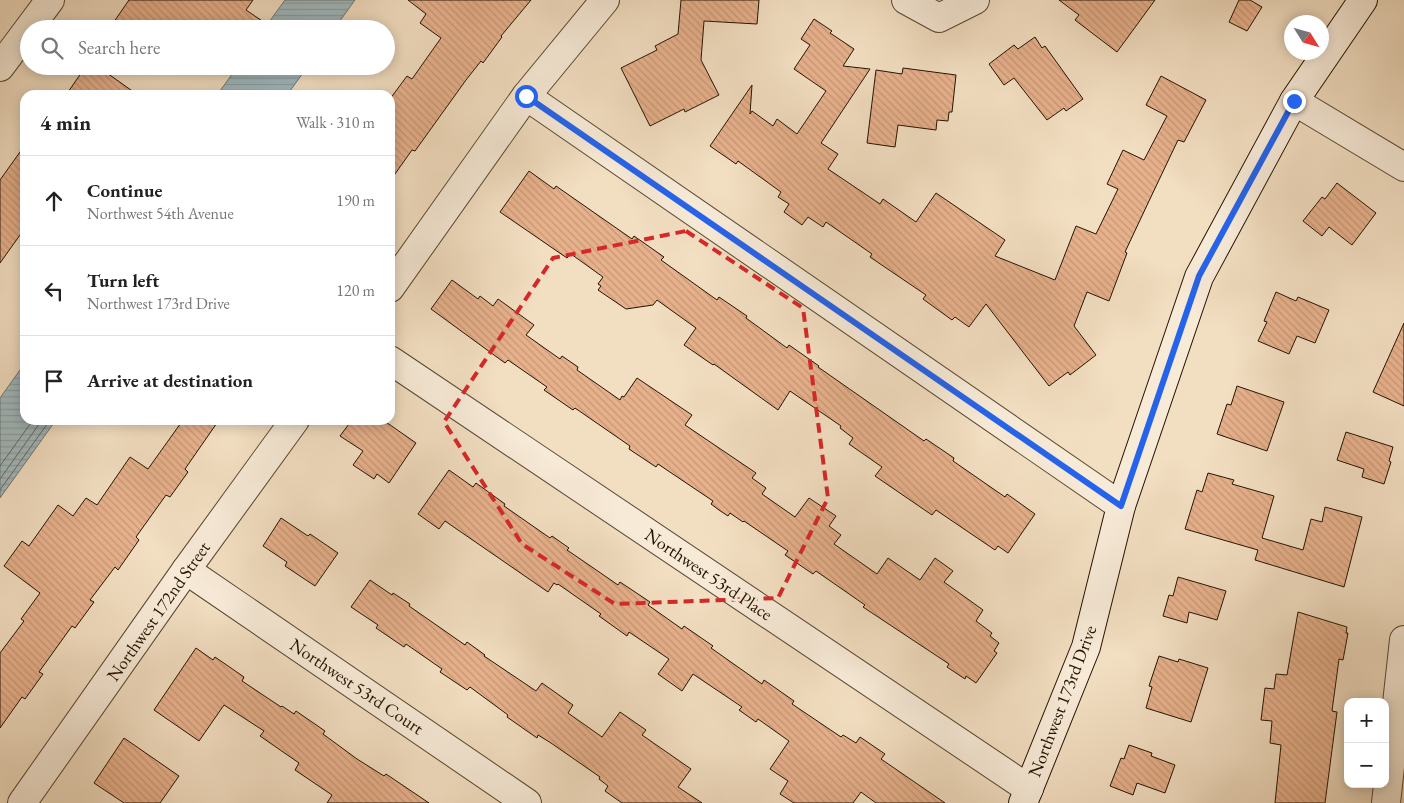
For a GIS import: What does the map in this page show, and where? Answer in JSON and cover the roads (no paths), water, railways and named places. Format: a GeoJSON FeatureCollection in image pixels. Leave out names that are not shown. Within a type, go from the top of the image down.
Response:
{"type":"FeatureCollection","features":[{"type":"Feature","properties":{"kind":"street"},"geometry":{"type":"LineString","coordinates":[[35,20],[50,0]]}},
{"type":"Feature","properties":{"kind":"street"},"geometry":{"type":"LineString","coordinates":[[395,281],[526,96],[605,0]]}},
{"type":"Feature","properties":{"kind":"street"},"geometry":{"type":"LineString","coordinates":[[906,0],[939,18],[974,0]]}},
{"type":"Feature","properties":{"kind":"street","name":"Northwest 173rd Drive"},"geometry":{"type":"LineString","coordinates":[[1026,796],[1086,647],[1121,506],[1199,276],[1294,101],[1363,0]]}},
{"type":"Feature","properties":{"kind":"street"},"geometry":{"type":"LineString","coordinates":[[0,67],[20,40]]}},
{"type":"Feature","properties":{"kind":"street"},"geometry":{"type":"LineString","coordinates":[[526,96],[1121,506]]}},
{"type":"Feature","properties":{"kind":"street"},"geometry":{"type":"LineString","coordinates":[[1294,101],[1404,167]]}},
{"type":"Feature","properties":{"kind":"street","name":"Northwest 53rd Place"},"geometry":{"type":"LineString","coordinates":[[395,363],[1026,796]]}},
{"type":"Feature","properties":{"kind":"street","name":"Northwest 172nd Street"},"geometry":{"type":"LineString","coordinates":[[22,803],[186,570],[291,425]]}},
{"type":"Feature","properties":{"kind":"street","name":"Northwest 53rd Court"},"geometry":{"type":"LineString","coordinates":[[186,570],[527,803]]}},
{"type":"Feature","properties":{"kind":"street"},"geometry":{"type":"LineString","coordinates":[[1386,803],[1404,640]]}},
{"type":"Feature","properties":{"kind":"water"},"geometry":{"type":"Polygon","coordinates":[[[285,0],[355,0],[341,20],[271,20],[285,0]]]}},
{"type":"Feature","properties":{"kind":"water"},"geometry":{"type":"Polygon","coordinates":[[[231,75],[301,75],[291,90],[221,90],[231,75]]]}},
{"type":"Feature","properties":{"kind":"water"},"geometry":{"type":"Polygon","coordinates":[[[20,370],[20,425],[52,425],[0,498],[0,398],[20,370]]]}}]}
